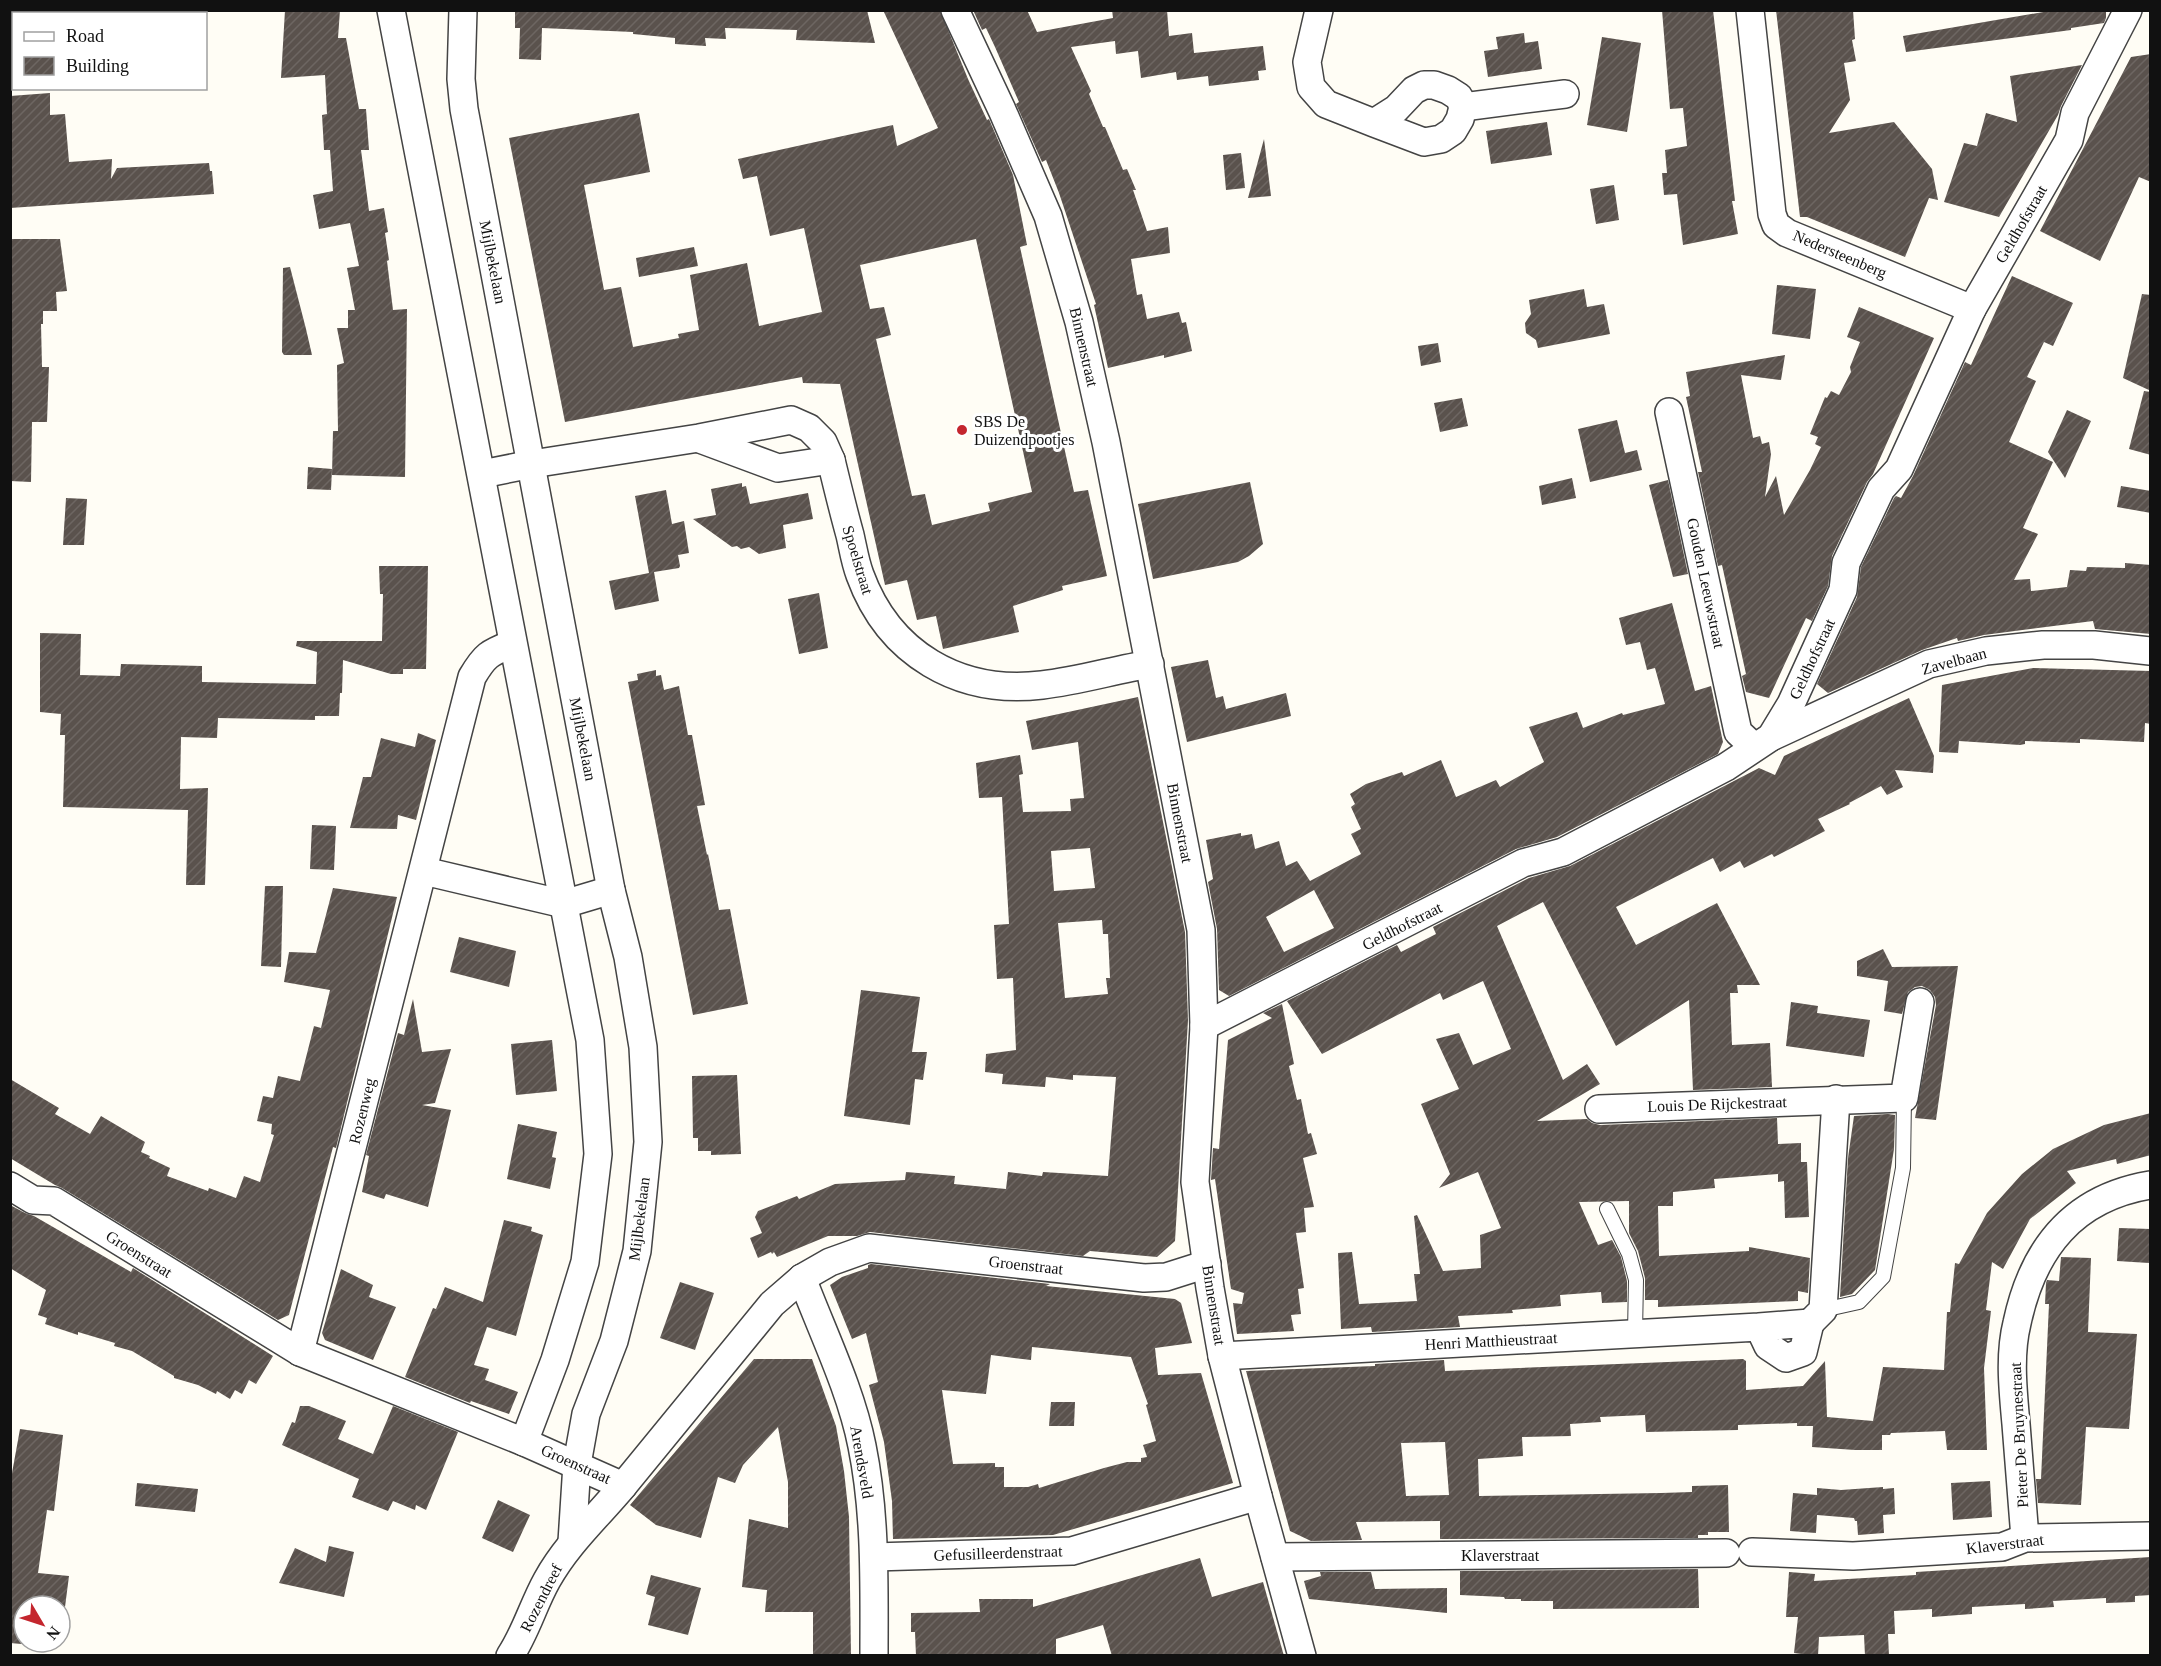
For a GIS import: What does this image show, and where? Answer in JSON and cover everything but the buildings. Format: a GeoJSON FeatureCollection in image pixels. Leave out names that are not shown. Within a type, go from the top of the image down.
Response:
{"type":"FeatureCollection","features":[{"type":"Feature","properties":{"kind":"street"},"geometry":{"type":"LineString","coordinates":[[391,10],[590,1040],[598,1154],[585,1262],[555,1360],[524,1442]]}},
{"type":"Feature","properties":{"kind":"street","name":"Mijlbekelaan"},"geometry":{"type":"LineString","coordinates":[[463,10],[461,78],[464,110],[611,890],[628,957],[643,1047],[648,1142],[637,1251],[614,1341],[586,1414],[577,1464]]}},
{"type":"Feature","properties":{"kind":"street","name":"Binnenstraat"},"geometry":{"type":"LineString","coordinates":[[955,10],[1002,110],[1051,227],[1081,333],[1108,454],[1201,930],[1204,1026],[1195,1182],[1207,1264],[1222,1356],[1302,1656]]}},
{"type":"Feature","properties":{"kind":"street"},"geometry":{"type":"LineString","coordinates":[[1319,10],[1307,63],[1311,87],[1326,104],[1374,123],[1424,142],[1441,139],[1454,131],[1463,107],[1459,97],[1448,90],[1434,85],[1424,85],[1414,90],[1396,109],[1374,123]]}},
{"type":"Feature","properties":{"kind":"street","name":"Nedersteenberg"},"geometry":{"type":"LineString","coordinates":[[1749,10],[1772,214],[1776,225],[1787,233],[1972,309]]}},
{"type":"Feature","properties":{"kind":"street","name":"Geldhofstraat"},"geometry":{"type":"LineString","coordinates":[[1204,1026],[1522,862],[1563,852],[1726,767],[1763,742],[1791,704],[1843,590],[1846,562],[1881,489],[1899,469],[1972,309],[2069,140],[2075,112],[2128,10]]}},
{"type":"Feature","properties":{"kind":"street"},"geometry":{"type":"LineString","coordinates":[[1463,107],[1565,94]]}},
{"type":"Feature","properties":{"kind":"street","name":"Gouden Leeuwstraat"},"geometry":{"type":"LineString","coordinates":[[1669,412],[1738,732],[1763,742]]}},
{"type":"Feature","properties":{"kind":"street","name":"Spoelstraat"},"geometry":{"type":"LineString","coordinates":[[482,474],[699,438],[791,420],[809,428],[823,442],[831,460],[859,574],[872,604],[894,636],[921,657],[952,676],[989,686],[1042,685],[1150,664]]}},
{"type":"Feature","properties":{"kind":"street","name":"Spoelstraat"},"geometry":{"type":"LineString","coordinates":[[699,438],[778,468],[831,460]]}},
{"type":"Feature","properties":{"kind":"street","name":"Rozenweg"},"geometry":{"type":"LineString","coordinates":[[300,1352],[472,677],[483,659],[494,651],[512,644]]}},
{"type":"Feature","properties":{"kind":"street","name":"Zavelbaan"},"geometry":{"type":"LineString","coordinates":[[1763,742],[1929,664],[1963,656],[1986,651],[2043,645],[2094,645],[2151,651]]}},
{"type":"Feature","properties":{"kind":"street"},"geometry":{"type":"LineString","coordinates":[[424,871],[564,904],[611,890]]}},
{"type":"Feature","properties":{"kind":"street"},"geometry":{"type":"LineString","coordinates":[[1904,1098],[1920,1002]]}},
{"type":"Feature","properties":{"kind":"street","name":"Louis De Rijckestraat"},"geometry":{"type":"LineString","coordinates":[[1599,1109],[1904,1098]]}},
{"type":"Feature","properties":{"kind":"street"},"geometry":{"type":"LineString","coordinates":[[1816,1316],[1836,1099]]}},
{"type":"Feature","properties":{"kind":"street","name":"Pieter De Bruynestraat"},"geometry":{"type":"LineString","coordinates":[[2025,1538],[2012,1377],[2016,1324],[2028,1286],[2040,1259],[2058,1233],[2085,1208],[2129,1188],[2151,1185]]}},
{"type":"Feature","properties":{"kind":"street","name":"Groenstraat"},"geometry":{"type":"LineString","coordinates":[[10,1186],[33,1200],[54,1201],[300,1352],[524,1442],[623,1486],[772,1304],[802,1278],[830,1262],[869,1248],[1144,1278],[1166,1277],[1207,1264]]}},
{"type":"Feature","properties":{"kind":"street","name":"Arendsveld"},"geometry":{"type":"LineString","coordinates":[[802,1278],[852,1407],[862,1444],[868,1481],[874,1557],[874,1656]]}},
{"type":"Feature","properties":{"kind":"street","name":"Henri Matthieustraat"},"geometry":{"type":"LineString","coordinates":[[1222,1356],[1759,1328],[1816,1316]]}},
{"type":"Feature","properties":{"kind":"street","name":"Rozendreef"},"geometry":{"type":"LineString","coordinates":[[572,1542],[577,1464]]}},
{"type":"Feature","properties":{"kind":"street","name":"Rozendreef"},"geometry":{"type":"LineString","coordinates":[[510,1656],[547,1581],[572,1542],[623,1486]]}},
{"type":"Feature","properties":{"kind":"street","name":"Gefusilleerdenstraat"},"geometry":{"type":"LineString","coordinates":[[874,1557],[1072,1551],[1258,1496]]}},
{"type":"Feature","properties":{"kind":"street","name":"Klaverstraat"},"geometry":{"type":"LineString","coordinates":[[1275,1557],[1739,1552],[1853,1556],[2002,1547],[2025,1538],[2151,1536]]}},
{"type":"Feature","properties":{"kind":"lane"},"geometry":{"type":"LineString","coordinates":[[1816,1316],[1858,1302],[1883,1277],[1903,1168],[1904,1098]]}},
{"type":"Feature","properties":{"kind":"lane"},"geometry":{"type":"LineString","coordinates":[[1607,1209],[1629,1254],[1636,1280],[1635,1333]]}},
{"type":"Feature","properties":{"kind":"place","name":"SBS De Duizendpootjes"},"geometry":{"type":"Point","coordinates":[962,430]}}]}
